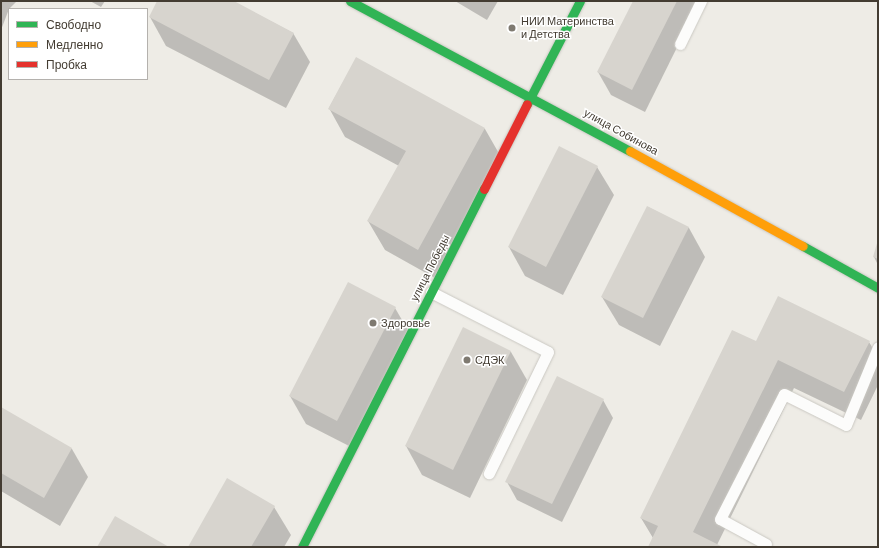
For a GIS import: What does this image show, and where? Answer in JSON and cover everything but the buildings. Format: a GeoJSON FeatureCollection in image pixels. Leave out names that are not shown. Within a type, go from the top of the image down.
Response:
{"type":"FeatureCollection","features":[{"type":"Feature","properties":{"kind":"street","name":"улица Собинова"},"geometry":{"type":"LineString","coordinates":[[350,1],[531,96],[878,288]]}},
{"type":"Feature","properties":{"kind":"street","name":"улица Победы"},"geometry":{"type":"LineString","coordinates":[[302,547],[580,1]]}},
{"type":"Feature","properties":{"kind":"lane"},"geometry":{"type":"LineString","coordinates":[[680,44],[701,1]]}},
{"type":"Feature","properties":{"kind":"lane"},"geometry":{"type":"LineString","coordinates":[[431,292],[548,352],[490,473]]}},
{"type":"Feature","properties":{"kind":"lane"},"geometry":{"type":"LineString","coordinates":[[766,544],[720,519],[784,394],[846,425],[878,347]]}},
{"type":"Feature","properties":{"kind":"traffic: fast"},"geometry":{"type":"LineString","coordinates":[[350,1],[630,151]]}},
{"type":"Feature","properties":{"kind":"traffic: fast"},"geometry":{"type":"LineString","coordinates":[[527,104],[580,1]]}},
{"type":"Feature","properties":{"kind":"traffic: fast"},"geometry":{"type":"LineString","coordinates":[[302,547],[484,189]]}},
{"type":"Feature","properties":{"kind":"traffic: fast"},"geometry":{"type":"LineString","coordinates":[[803,246],[878,288]]}},
{"type":"Feature","properties":{"kind":"traffic: slow"},"geometry":{"type":"LineString","coordinates":[[630,151],[803,246]]}},
{"type":"Feature","properties":{"kind":"traffic: jam"},"geometry":{"type":"LineString","coordinates":[[484,189],[527,104]]}},
{"type":"Feature","properties":{"kind":"place","name":"НИИ Материнства и Детства"},"geometry":{"type":"Point","coordinates":[512,28]}},
{"type":"Feature","properties":{"kind":"place","name":"Здоровье"},"geometry":{"type":"Point","coordinates":[373,323]}},
{"type":"Feature","properties":{"kind":"place","name":"СДЭК"},"geometry":{"type":"Point","coordinates":[467,360]}}]}
